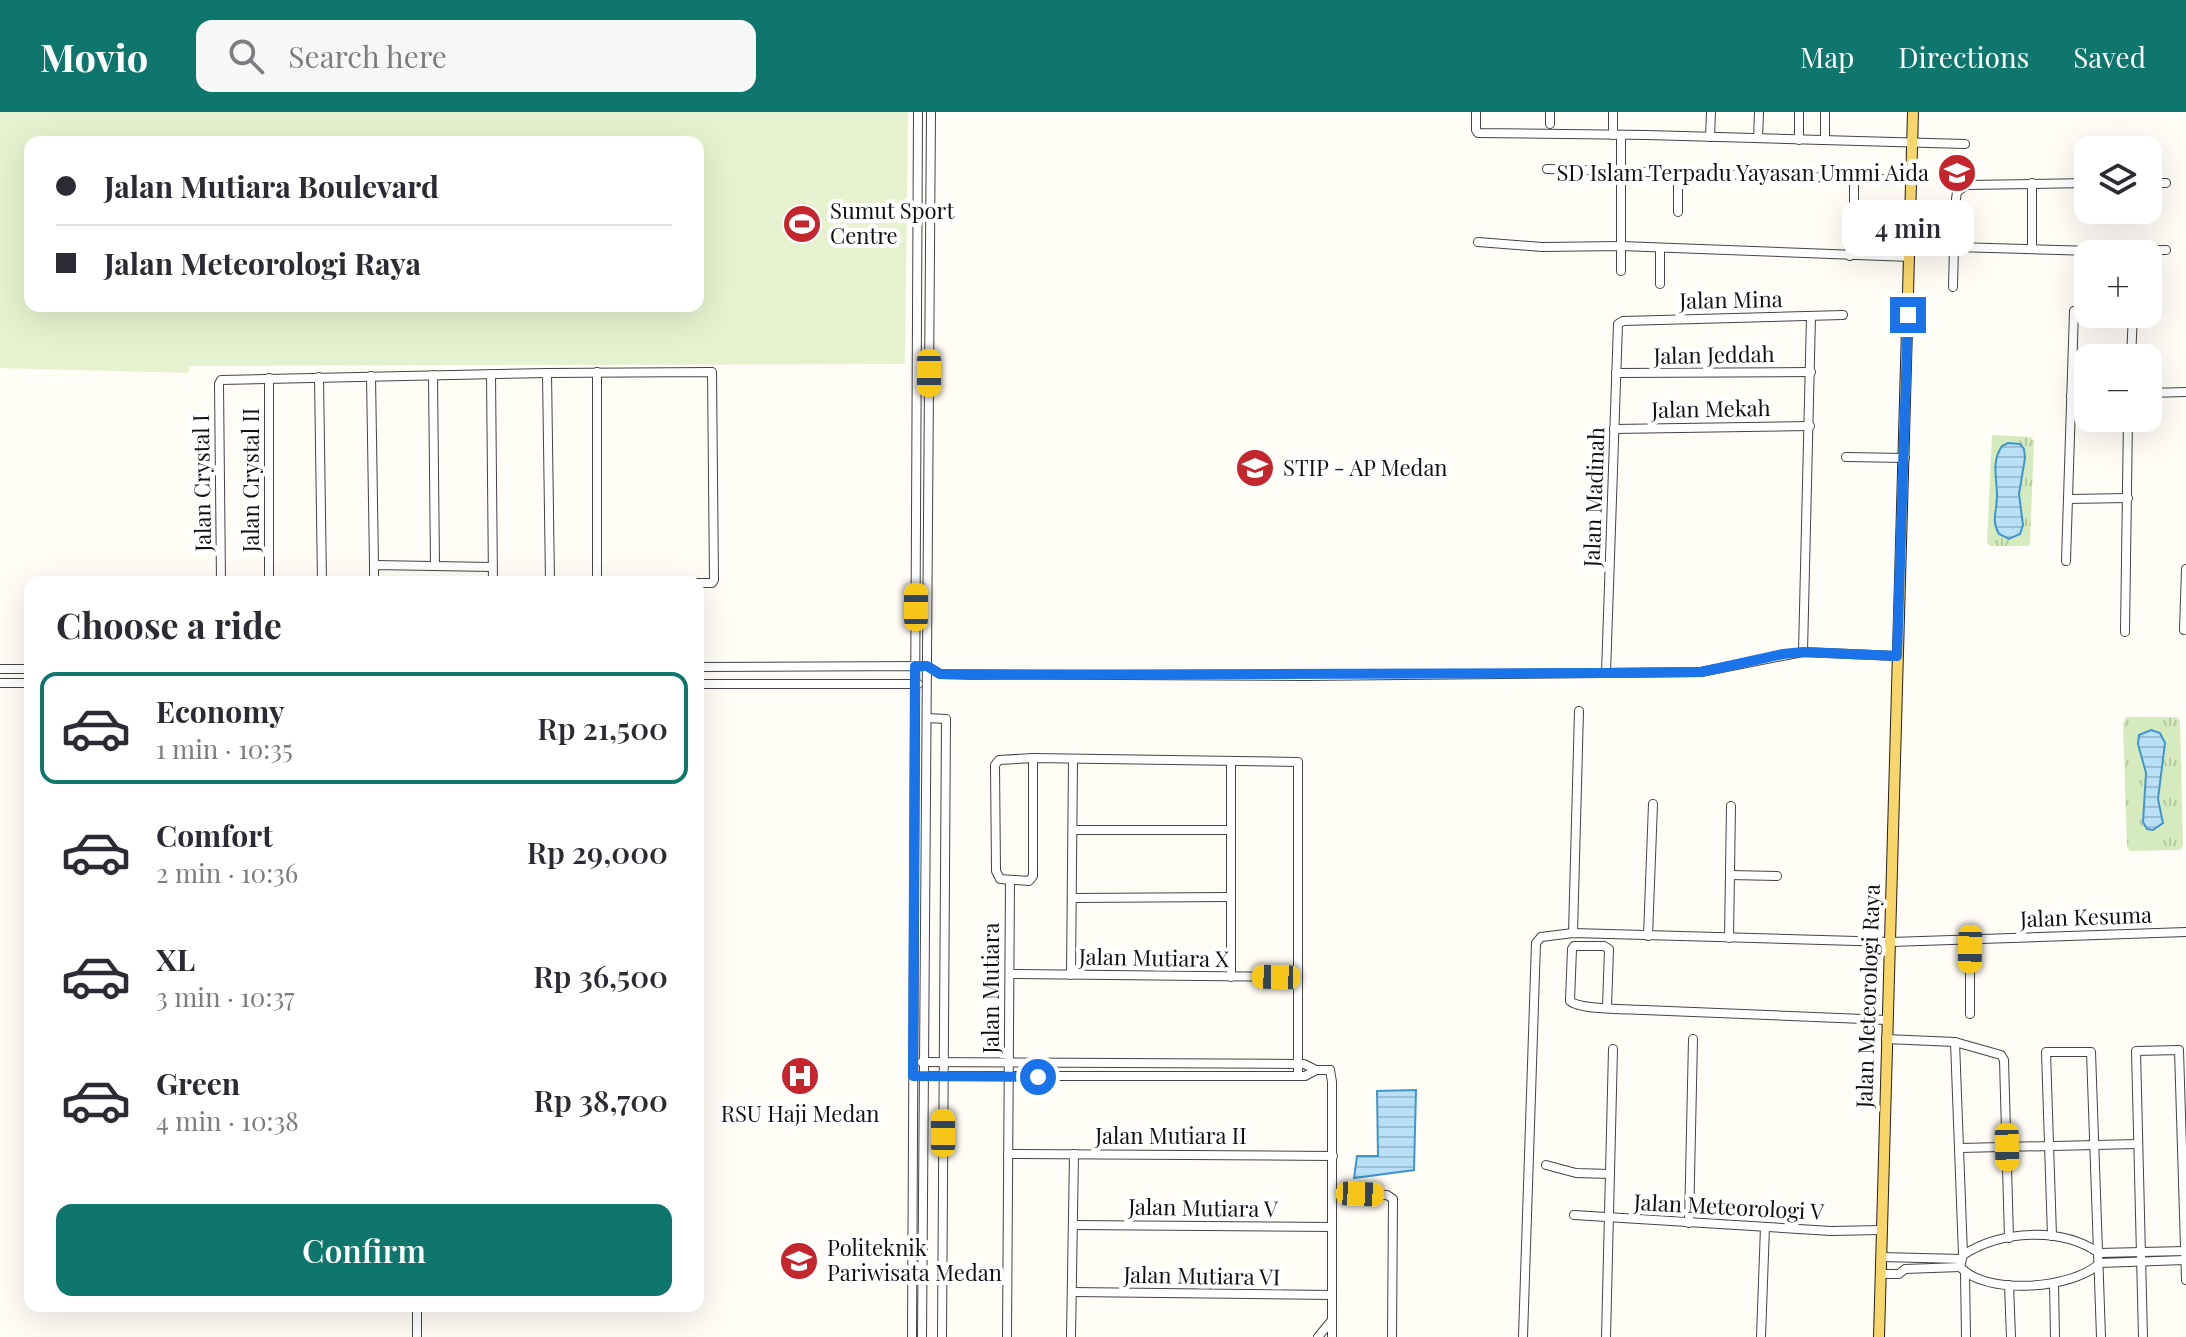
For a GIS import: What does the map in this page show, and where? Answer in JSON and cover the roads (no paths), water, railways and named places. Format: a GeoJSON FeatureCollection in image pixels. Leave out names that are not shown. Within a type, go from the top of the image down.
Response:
{"type":"FeatureCollection","features":[{"type":"Feature","properties":{"kind":"main road","name":"Jalan Meteorologi Raya"},"geometry":{"type":"LineString","coordinates":[[1879,1337],[1913,112]]}},
{"type":"Feature","properties":{"kind":"street"},"geometry":{"type":"LineString","coordinates":[[912,1337],[918,112]]}},
{"type":"Feature","properties":{"kind":"street"},"geometry":{"type":"LineString","coordinates":[[922,1337],[931,112]]}},
{"type":"Feature","properties":{"kind":"street"},"geometry":{"type":"LineString","coordinates":[[1476,112],[1478,133],[1965,144]]}},
{"type":"Feature","properties":{"kind":"street"},"geometry":{"type":"LineString","coordinates":[[1550,112],[1550,124]]}},
{"type":"Feature","properties":{"kind":"street"},"geometry":{"type":"LineString","coordinates":[[1613,112],[1621,173],[1621,271]]}},
{"type":"Feature","properties":{"kind":"street"},"geometry":{"type":"LineString","coordinates":[[1710,137],[1711,112]]}},
{"type":"Feature","properties":{"kind":"street"},"geometry":{"type":"LineString","coordinates":[[1758,138],[1759,112]]}},
{"type":"Feature","properties":{"kind":"street"},"geometry":{"type":"LineString","coordinates":[[1799,112],[1799,140]]}},
{"type":"Feature","properties":{"kind":"street"},"geometry":{"type":"LineString","coordinates":[[1825,112],[1825,140]]}},
{"type":"Feature","properties":{"kind":"street"},"geometry":{"type":"LineString","coordinates":[[1547,169],[1912,180]]}},
{"type":"Feature","properties":{"kind":"street"},"geometry":{"type":"LineString","coordinates":[[1678,174],[1678,212]]}},
{"type":"Feature","properties":{"kind":"street"},"geometry":{"type":"LineString","coordinates":[[1854,180],[1854,210]]}},
{"type":"Feature","properties":{"kind":"street"},"geometry":{"type":"LineString","coordinates":[[2032,183],[2032,249]]}},
{"type":"Feature","properties":{"kind":"street"},"geometry":{"type":"LineString","coordinates":[[1953,287],[1955,206],[1957,192],[1962,186],[2074,183]]}},
{"type":"Feature","properties":{"kind":"street"},"geometry":{"type":"LineString","coordinates":[[1912,205],[1955,206]]}},
{"type":"Feature","properties":{"kind":"street"},"geometry":{"type":"LineString","coordinates":[[1849,224],[1850,256]]}},
{"type":"Feature","properties":{"kind":"street"},"geometry":{"type":"LineString","coordinates":[[1478,242],[1542,247],[1621,246],[1910,257]]}},
{"type":"Feature","properties":{"kind":"street"},"geometry":{"type":"LineString","coordinates":[[1955,247],[2074,251]]}},
{"type":"Feature","properties":{"kind":"street"},"geometry":{"type":"LineString","coordinates":[[1660,249],[1660,284]]}},
{"type":"Feature","properties":{"kind":"street"},"geometry":{"type":"LineString","coordinates":[[2162,250],[2166,250]]}},
{"type":"Feature","properties":{"kind":"street"},"geometry":{"type":"LineString","coordinates":[[2066,561],[2074,311]]}},
{"type":"Feature","properties":{"kind":"street","name":"Jalan Mina"},"geometry":{"type":"LineString","coordinates":[[1620,322],[1843,315]]}},
{"type":"Feature","properties":{"kind":"street"},"geometry":{"type":"LineString","coordinates":[[1803,652],[1811,316]]}},
{"type":"Feature","properties":{"kind":"street","name":"Jalan Madinah"},"geometry":{"type":"LineString","coordinates":[[1606,673],[1617,329],[1620,322]]}},
{"type":"Feature","properties":{"kind":"street"},"geometry":{"type":"LineString","coordinates":[[597,372],[597,576]]}},
{"type":"Feature","properties":{"kind":"street","name":"Jalan Jeddah"},"geometry":{"type":"LineString","coordinates":[[1616,373],[1811,372]]}},
{"type":"Feature","properties":{"kind":"street"},"geometry":{"type":"LineString","coordinates":[[547,373],[550,576]]}},
{"type":"Feature","properties":{"kind":"street"},"geometry":{"type":"LineString","coordinates":[[269,378],[713,373],[714,580],[704,583]]}},
{"type":"Feature","properties":{"kind":"street"},"geometry":{"type":"LineString","coordinates":[[491,374],[493,576]]}},
{"type":"Feature","properties":{"kind":"street"},"geometry":{"type":"LineString","coordinates":[[433,375],[435,566]]}},
{"type":"Feature","properties":{"kind":"street"},"geometry":{"type":"LineString","coordinates":[[371,376],[374,576]]}},
{"type":"Feature","properties":{"kind":"street"},"geometry":{"type":"LineString","coordinates":[[319,377],[322,576]]}},
{"type":"Feature","properties":{"kind":"street","name":"Jalan Crystal I"},"geometry":{"type":"LineString","coordinates":[[221,576],[219,384],[224,379],[269,378]]}},
{"type":"Feature","properties":{"kind":"street","name":"Jalan Crystal II"},"geometry":{"type":"LineString","coordinates":[[269,378],[269,576]]}},
{"type":"Feature","properties":{"kind":"street"},"geometry":{"type":"LineString","coordinates":[[2162,393],[2186,392]]}},
{"type":"Feature","properties":{"kind":"street","name":"Jalan Mekah"},"geometry":{"type":"LineString","coordinates":[[1614,429],[1810,426]]}},
{"type":"Feature","properties":{"kind":"street"},"geometry":{"type":"LineString","coordinates":[[2125,632],[2128,432]]}},
{"type":"Feature","properties":{"kind":"street"},"geometry":{"type":"LineString","coordinates":[[1846,457],[1905,458]]}},
{"type":"Feature","properties":{"kind":"street"},"geometry":{"type":"LineString","coordinates":[[2068,499],[2128,498]]}},
{"type":"Feature","properties":{"kind":"street"},"geometry":{"type":"LineString","coordinates":[[374,565],[492,567]]}},
{"type":"Feature","properties":{"kind":"street"},"geometry":{"type":"LineString","coordinates":[[2184,630],[2186,569]]}},
{"type":"Feature","properties":{"kind":"street"},"geometry":{"type":"LineString","coordinates":[[704,667],[927,666],[940,674],[1606,673],[1701,672],[1803,652],[1897,656]]}},
{"type":"Feature","properties":{"kind":"street"},"geometry":{"type":"LineString","coordinates":[[0,669],[24,669]]}},
{"type":"Feature","properties":{"kind":"street"},"geometry":{"type":"LineString","coordinates":[[15,669],[16,683]]}},
{"type":"Feature","properties":{"kind":"street"},"geometry":{"type":"LineString","coordinates":[[704,684],[927,684],[940,674]]}},
{"type":"Feature","properties":{"kind":"street"},"geometry":{"type":"LineString","coordinates":[[0,683],[24,683]]}},
{"type":"Feature","properties":{"kind":"street"},"geometry":{"type":"LineString","coordinates":[[1573,933],[1579,711]]}},
{"type":"Feature","properties":{"kind":"street"},"geometry":{"type":"LineString","coordinates":[[927,718],[946,719],[942,1337]]}},
{"type":"Feature","properties":{"kind":"street"},"geometry":{"type":"LineString","coordinates":[[1033,758],[1033,876],[1029,881],[1000,879],[997,874],[995,765],[999,760],[1033,758],[1299,763],[1298,1076]]}},
{"type":"Feature","properties":{"kind":"street"},"geometry":{"type":"LineString","coordinates":[[1071,975],[1073,759]]}},
{"type":"Feature","properties":{"kind":"street"},"geometry":{"type":"LineString","coordinates":[[1231,762],[1231,977]]}},
{"type":"Feature","properties":{"kind":"street"},"geometry":{"type":"LineString","coordinates":[[1648,936],[1653,804]]}},
{"type":"Feature","properties":{"kind":"street"},"geometry":{"type":"LineString","coordinates":[[1729,938],[1731,806]]}},
{"type":"Feature","properties":{"kind":"street"},"geometry":{"type":"LineString","coordinates":[[1073,830],[1230,830]]}},
{"type":"Feature","properties":{"kind":"street"},"geometry":{"type":"LineString","coordinates":[[1730,875],[1777,876]]}},
{"type":"Feature","properties":{"kind":"street","name":"Jalan Mutiara"},"geometry":{"type":"LineString","coordinates":[[1007,1337],[1010,880]]}},
{"type":"Feature","properties":{"kind":"street"},"geometry":{"type":"LineString","coordinates":[[1073,898],[1230,897]]}},
{"type":"Feature","properties":{"kind":"street","name":"Jalan Kesuma"},"geometry":{"type":"LineString","coordinates":[[1523,1337],[1536,943],[1544,935],[1573,933],[1891,942],[2186,932]]}},
{"type":"Feature","properties":{"kind":"street"},"geometry":{"type":"LineString","coordinates":[[1970,938],[1970,1014]]}},
{"type":"Feature","properties":{"kind":"street"},"geometry":{"type":"LineString","coordinates":[[1607,1007],[1609,949],[1604,946],[1574,946],[1571,1003],[1575,1005],[1607,1007],[1887,1020]]}},
{"type":"Feature","properties":{"kind":"street","name":"Jalan Mutiara X"},"geometry":{"type":"LineString","coordinates":[[1010,974],[1298,977]]}},
{"type":"Feature","properties":{"kind":"street"},"geometry":{"type":"LineString","coordinates":[[1689,1223],[1693,1039]]}},
{"type":"Feature","properties":{"kind":"street"},"geometry":{"type":"LineString","coordinates":[[1886,1039],[1955,1042],[1995,1052],[2004,1060],[2009,1238]]}},
{"type":"Feature","properties":{"kind":"street"},"geometry":{"type":"LineString","coordinates":[[1955,1042],[1966,1337]]}},
{"type":"Feature","properties":{"kind":"street"},"geometry":{"type":"LineString","coordinates":[[1606,1337],[1613,1049]]}},
{"type":"Feature","properties":{"kind":"street"},"geometry":{"type":"LineString","coordinates":[[2143,1337],[2136,1051],[2179,1050],[2186,1280]]}},
{"type":"Feature","properties":{"kind":"street"},"geometry":{"type":"LineString","coordinates":[[2052,1236],[2046,1052],[2091,1052],[2101,1337]]}},
{"type":"Feature","properties":{"kind":"street"},"geometry":{"type":"LineString","coordinates":[[913,1063],[1297,1064],[1332,1072],[1332,1337]]}},
{"type":"Feature","properties":{"kind":"street"},"geometry":{"type":"LineString","coordinates":[[913,1076],[1305,1076],[1316,1070]]}},
{"type":"Feature","properties":{"kind":"street"},"geometry":{"type":"LineString","coordinates":[[1960,1148],[2138,1144]]}},
{"type":"Feature","properties":{"kind":"street","name":"Jalan Mutiara II"},"geometry":{"type":"LineString","coordinates":[[1008,1154],[1333,1156]]}},
{"type":"Feature","properties":{"kind":"street"},"geometry":{"type":"LineString","coordinates":[[1071,1337],[1074,1154]]}},
{"type":"Feature","properties":{"kind":"street"},"geometry":{"type":"LineString","coordinates":[[1546,1165],[1576,1173],[1610,1174]]}},
{"type":"Feature","properties":{"kind":"street"},"geometry":{"type":"LineString","coordinates":[[1332,1193],[1387,1195],[1393,1199],[1392,1337]]}},
{"type":"Feature","properties":{"kind":"street","name":"Jalan Meteorologi V"},"geometry":{"type":"LineString","coordinates":[[1574,1215],[1831,1231],[1882,1230]]}},
{"type":"Feature","properties":{"kind":"street","name":"Jalan Mutiara V"},"geometry":{"type":"LineString","coordinates":[[1073,1225],[1332,1227]]}},
{"type":"Feature","properties":{"kind":"street"},"geometry":{"type":"LineString","coordinates":[[1761,1337],[1765,1227]]}},
{"type":"Feature","properties":{"kind":"street"},"geometry":{"type":"LineString","coordinates":[[1962,1263],[1985,1243],[2009,1238],[2052,1236],[2079,1241],[2100,1258],[2185,1251]]}},
{"type":"Feature","properties":{"kind":"street"},"geometry":{"type":"LineString","coordinates":[[1881,1257],[1900,1256],[1905,1264]]}},
{"type":"Feature","properties":{"kind":"street"},"geometry":{"type":"LineString","coordinates":[[2141,1256],[2185,1260]]}},
{"type":"Feature","properties":{"kind":"street"},"geometry":{"type":"LineString","coordinates":[[1905,1264],[1962,1263],[2009,1285],[2054,1283],[2082,1276],[2100,1258]]}},
{"type":"Feature","properties":{"kind":"street"},"geometry":{"type":"LineString","coordinates":[[1881,1274],[1899,1274],[1905,1264]]}},
{"type":"Feature","properties":{"kind":"street"},"geometry":{"type":"LineString","coordinates":[[2054,1283],[2055,1337]]}},
{"type":"Feature","properties":{"kind":"street"},"geometry":{"type":"LineString","coordinates":[[2009,1285],[2011,1337]]}},
{"type":"Feature","properties":{"kind":"street","name":"Jalan Mutiara VI"},"geometry":{"type":"LineString","coordinates":[[1072,1292],[1332,1295]]}},
{"type":"Feature","properties":{"kind":"street"},"geometry":{"type":"LineString","coordinates":[[417,1312],[417,1337]]}},
{"type":"Feature","properties":{"kind":"street"},"geometry":{"type":"LineString","coordinates":[[1318,1337],[1332,1320]]}},
{"type":"Feature","properties":{"kind":"water"},"geometry":{"type":"Polygon","coordinates":[[[2020,444],[2025,458],[2019,494],[2023,525],[2020,534],[2009,539],[1999,534],[1995,520],[1997,458],[2002,446],[2020,444]]]}},
{"type":"Feature","properties":{"kind":"water"},"geometry":{"type":"Polygon","coordinates":[[[2151,730],[2160,733],[2165,743],[2158,799],[2163,823],[2153,830],[2147,829],[2143,822],[2146,773],[2138,744],[2139,735],[2151,730]]]}},
{"type":"Feature","properties":{"kind":"water"},"geometry":{"type":"Polygon","coordinates":[[[1416,1090],[1414,1170],[1354,1178],[1357,1156],[1378,1156],[1377,1091],[1416,1090]]]}},
{"type":"Feature","properties":{"kind":"place","name":"SD Islam Terpadu Yayasan Ummi Aida"},"geometry":{"type":"Point","coordinates":[1957,173]}},
{"type":"Feature","properties":{"kind":"place","name":"Sumut Sport Centre"},"geometry":{"type":"Point","coordinates":[802,224]}},
{"type":"Feature","properties":{"kind":"place","name":"STIP - AP Medan"},"geometry":{"type":"Point","coordinates":[1255,468]}},
{"type":"Feature","properties":{"kind":"place","name":"RSU Haji Medan"},"geometry":{"type":"Point","coordinates":[800,1076]}},
{"type":"Feature","properties":{"kind":"place","name":"Politeknik Pariwisata Medan"},"geometry":{"type":"Point","coordinates":[799,1261]}}]}
